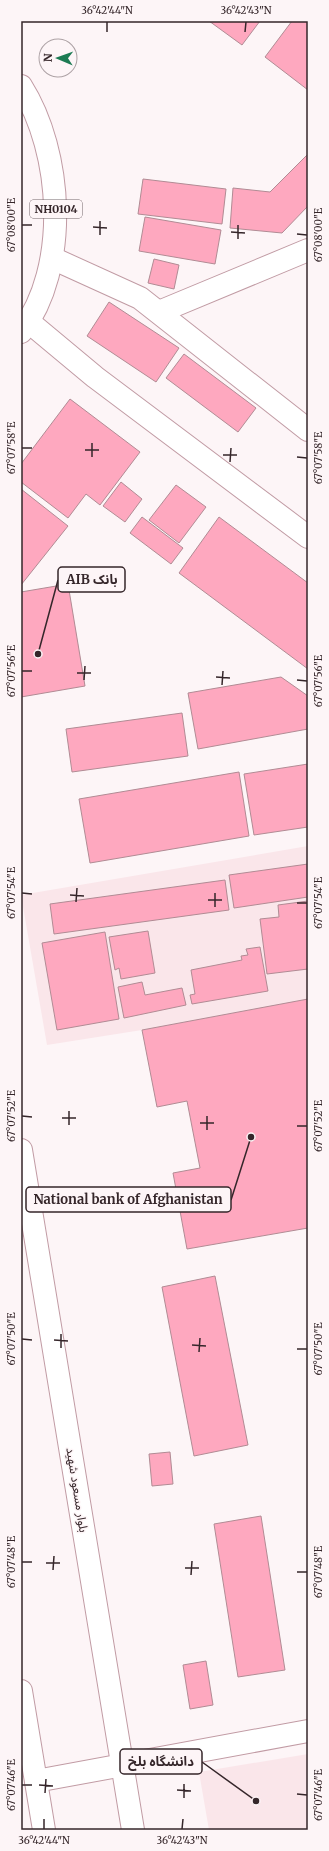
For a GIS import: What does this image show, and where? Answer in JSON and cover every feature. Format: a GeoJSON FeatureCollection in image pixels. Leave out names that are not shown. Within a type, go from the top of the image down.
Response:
{"type":"FeatureCollection","features":[{"type":"Feature","properties":{"kind":"main road","name":"NH0104"},"geometry":{"type":"LineString","coordinates":[[21,86],[31,102],[49,152],[56,205],[52,258],[43,291],[25,327]]}},
{"type":"Feature","properties":{"kind":"main road"},"geometry":{"type":"LineString","coordinates":[[159,312],[308,250]]}},
{"type":"Feature","properties":{"kind":"main road"},"geometry":{"type":"LineString","coordinates":[[52,258],[140,298],[308,430]]}},
{"type":"Feature","properties":{"kind":"main road"},"geometry":{"type":"LineString","coordinates":[[25,327],[95,377],[308,537]]}},
{"type":"Feature","properties":{"kind":"main road","name":"بلوار مسعود شهید"},"geometry":{"type":"LineString","coordinates":[[21,1150],[133,1830]]}},
{"type":"Feature","properties":{"kind":"main road"},"geometry":{"type":"LineString","coordinates":[[21,1691],[44,1830]]}},
{"type":"Feature","properties":{"kind":"main road"},"geometry":{"type":"LineString","coordinates":[[36,1781],[308,1731]]}},
{"type":"Feature","properties":{"kind":"shaded area"},"geometry":{"type":"Polygon","coordinates":[[[308,846],[308,999],[142,1030],[47,1045],[21,895],[308,846]]]}},
{"type":"Feature","properties":{"kind":"shaded area"},"geometry":{"type":"Polygon","coordinates":[[[308,1754],[308,1830],[209,1830],[199,1772],[308,1754]]]}},
{"type":"Feature","properties":{"kind":"building"},"geometry":{"type":"Polygon","coordinates":[[[209,21],[260,21],[242,45],[209,21]]]}},
{"type":"Feature","properties":{"kind":"building"},"geometry":{"type":"Polygon","coordinates":[[[292,21],[308,21],[308,90],[265,57],[292,21]]]}},
{"type":"Feature","properties":{"kind":"building"},"geometry":{"type":"Polygon","coordinates":[[[308,154],[308,206],[282,233],[230,228],[233,188],[270,192],[308,154]]]}},
{"type":"Feature","properties":{"kind":"building"},"geometry":{"type":"Polygon","coordinates":[[[143,179],[226,189],[222,224],[138,214],[143,179]]]}},
{"type":"Feature","properties":{"kind":"building"},"geometry":{"type":"Polygon","coordinates":[[[145,217],[221,230],[215,264],[139,251],[145,217]]]}},
{"type":"Feature","properties":{"kind":"building"},"geometry":{"type":"Polygon","coordinates":[[[154,259],[179,265],[174,289],[148,283],[154,259]]]}},
{"type":"Feature","properties":{"kind":"building"},"geometry":{"type":"Polygon","coordinates":[[[109,302],[179,348],[156,382],[87,336],[109,302]]]}},
{"type":"Feature","properties":{"kind":"building"},"geometry":{"type":"Polygon","coordinates":[[[184,354],[256,408],[238,432],[166,378],[184,354]]]}},
{"type":"Feature","properties":{"kind":"building"},"geometry":{"type":"Polygon","coordinates":[[[70,399],[140,452],[100,505],[86,494],[68,518],[21,482],[21,464],[70,399]]]}},
{"type":"Feature","properties":{"kind":"building"},"geometry":{"type":"Polygon","coordinates":[[[121,482],[142,499],[125,522],[103,506],[121,482]]]}},
{"type":"Feature","properties":{"kind":"building"},"geometry":{"type":"Polygon","coordinates":[[[176,485],[206,507],[179,543],[149,520],[176,485]]]}},
{"type":"Feature","properties":{"kind":"building"},"geometry":{"type":"Polygon","coordinates":[[[21,489],[68,526],[21,585],[21,489]]]}},
{"type":"Feature","properties":{"kind":"building"},"geometry":{"type":"Polygon","coordinates":[[[142,517],[183,548],[171,564],[130,533],[142,517]]]}},
{"type":"Feature","properties":{"kind":"building"},"geometry":{"type":"Polygon","coordinates":[[[219,517],[308,583],[308,669],[179,573],[219,517]]]}},
{"type":"Feature","properties":{"kind":"building"},"geometry":{"type":"Polygon","coordinates":[[[68,584],[85,686],[21,697],[21,592],[68,584]]]}},
{"type":"Feature","properties":{"kind":"building"},"geometry":{"type":"Polygon","coordinates":[[[281,677],[308,696],[308,729],[198,749],[188,693],[281,677]]]}},
{"type":"Feature","properties":{"kind":"building"},"geometry":{"type":"Polygon","coordinates":[[[182,713],[188,756],[72,772],[66,729],[182,713]]]}},
{"type":"Feature","properties":{"kind":"building"},"geometry":{"type":"Polygon","coordinates":[[[308,764],[308,827],[254,835],[244,774],[308,764]]]}},
{"type":"Feature","properties":{"kind":"building"},"geometry":{"type":"Polygon","coordinates":[[[239,772],[249,836],[90,863],[79,799],[239,772]]]}},
{"type":"Feature","properties":{"kind":"building"},"geometry":{"type":"Polygon","coordinates":[[[308,864],[308,897],[234,908],[229,875],[308,864]]]}},
{"type":"Feature","properties":{"kind":"building"},"geometry":{"type":"Polygon","coordinates":[[[225,880],[229,910],[54,934],[50,904],[225,880]]]}},
{"type":"Feature","properties":{"kind":"building"},"geometry":{"type":"Polygon","coordinates":[[[308,901],[308,969],[267,974],[260,919],[279,917],[278,905],[308,901]]]}},
{"type":"Feature","properties":{"kind":"building"},"geometry":{"type":"Polygon","coordinates":[[[148,931],[155,973],[121,979],[119,968],[115,970],[109,937],[148,931]]]}},
{"type":"Feature","properties":{"kind":"building"},"geometry":{"type":"Polygon","coordinates":[[[105,932],[119,1019],[57,1030],[42,943],[105,932]]]}},
{"type":"Feature","properties":{"kind":"building"},"geometry":{"type":"Polygon","coordinates":[[[260,947],[268,991],[192,1004],[190,995],[195,994],[191,970],[242,960],[241,956],[248,955],[246,949],[260,947]]]}},
{"type":"Feature","properties":{"kind":"building"},"geometry":{"type":"Polygon","coordinates":[[[142,982],[145,995],[182,988],[186,1005],[124,1018],[118,987],[142,982]]]}},
{"type":"Feature","properties":{"kind":"building"},"geometry":{"type":"Polygon","coordinates":[[[308,999],[308,1228],[187,1249],[173,1173],[200,1168],[187,1101],[157,1107],[142,1030],[308,999]]]}},
{"type":"Feature","properties":{"kind":"building"},"geometry":{"type":"Polygon","coordinates":[[[215,1276],[248,1445],[194,1456],[162,1287],[215,1276]]]}},
{"type":"Feature","properties":{"kind":"building"},"geometry":{"type":"Polygon","coordinates":[[[170,1452],[173,1484],[152,1486],[149,1454],[170,1452]]]}},
{"type":"Feature","properties":{"kind":"building"},"geometry":{"type":"Polygon","coordinates":[[[261,1516],[285,1670],[238,1677],[214,1524],[261,1516]]]}},
{"type":"Feature","properties":{"kind":"building"},"geometry":{"type":"Polygon","coordinates":[[[206,1661],[213,1705],[190,1709],[183,1665],[206,1661]]]}},
{"type":"Feature","properties":{"kind":"place","name":"AIB بانک"},"geometry":{"type":"Point","coordinates":[38,654]}},
{"type":"Feature","properties":{"kind":"place","name":"National bank of Afghanistan"},"geometry":{"type":"Point","coordinates":[251,1137]}},
{"type":"Feature","properties":{"kind":"place","name":"دانشگاه بلخ"},"geometry":{"type":"Point","coordinates":[256,1801]}}]}
